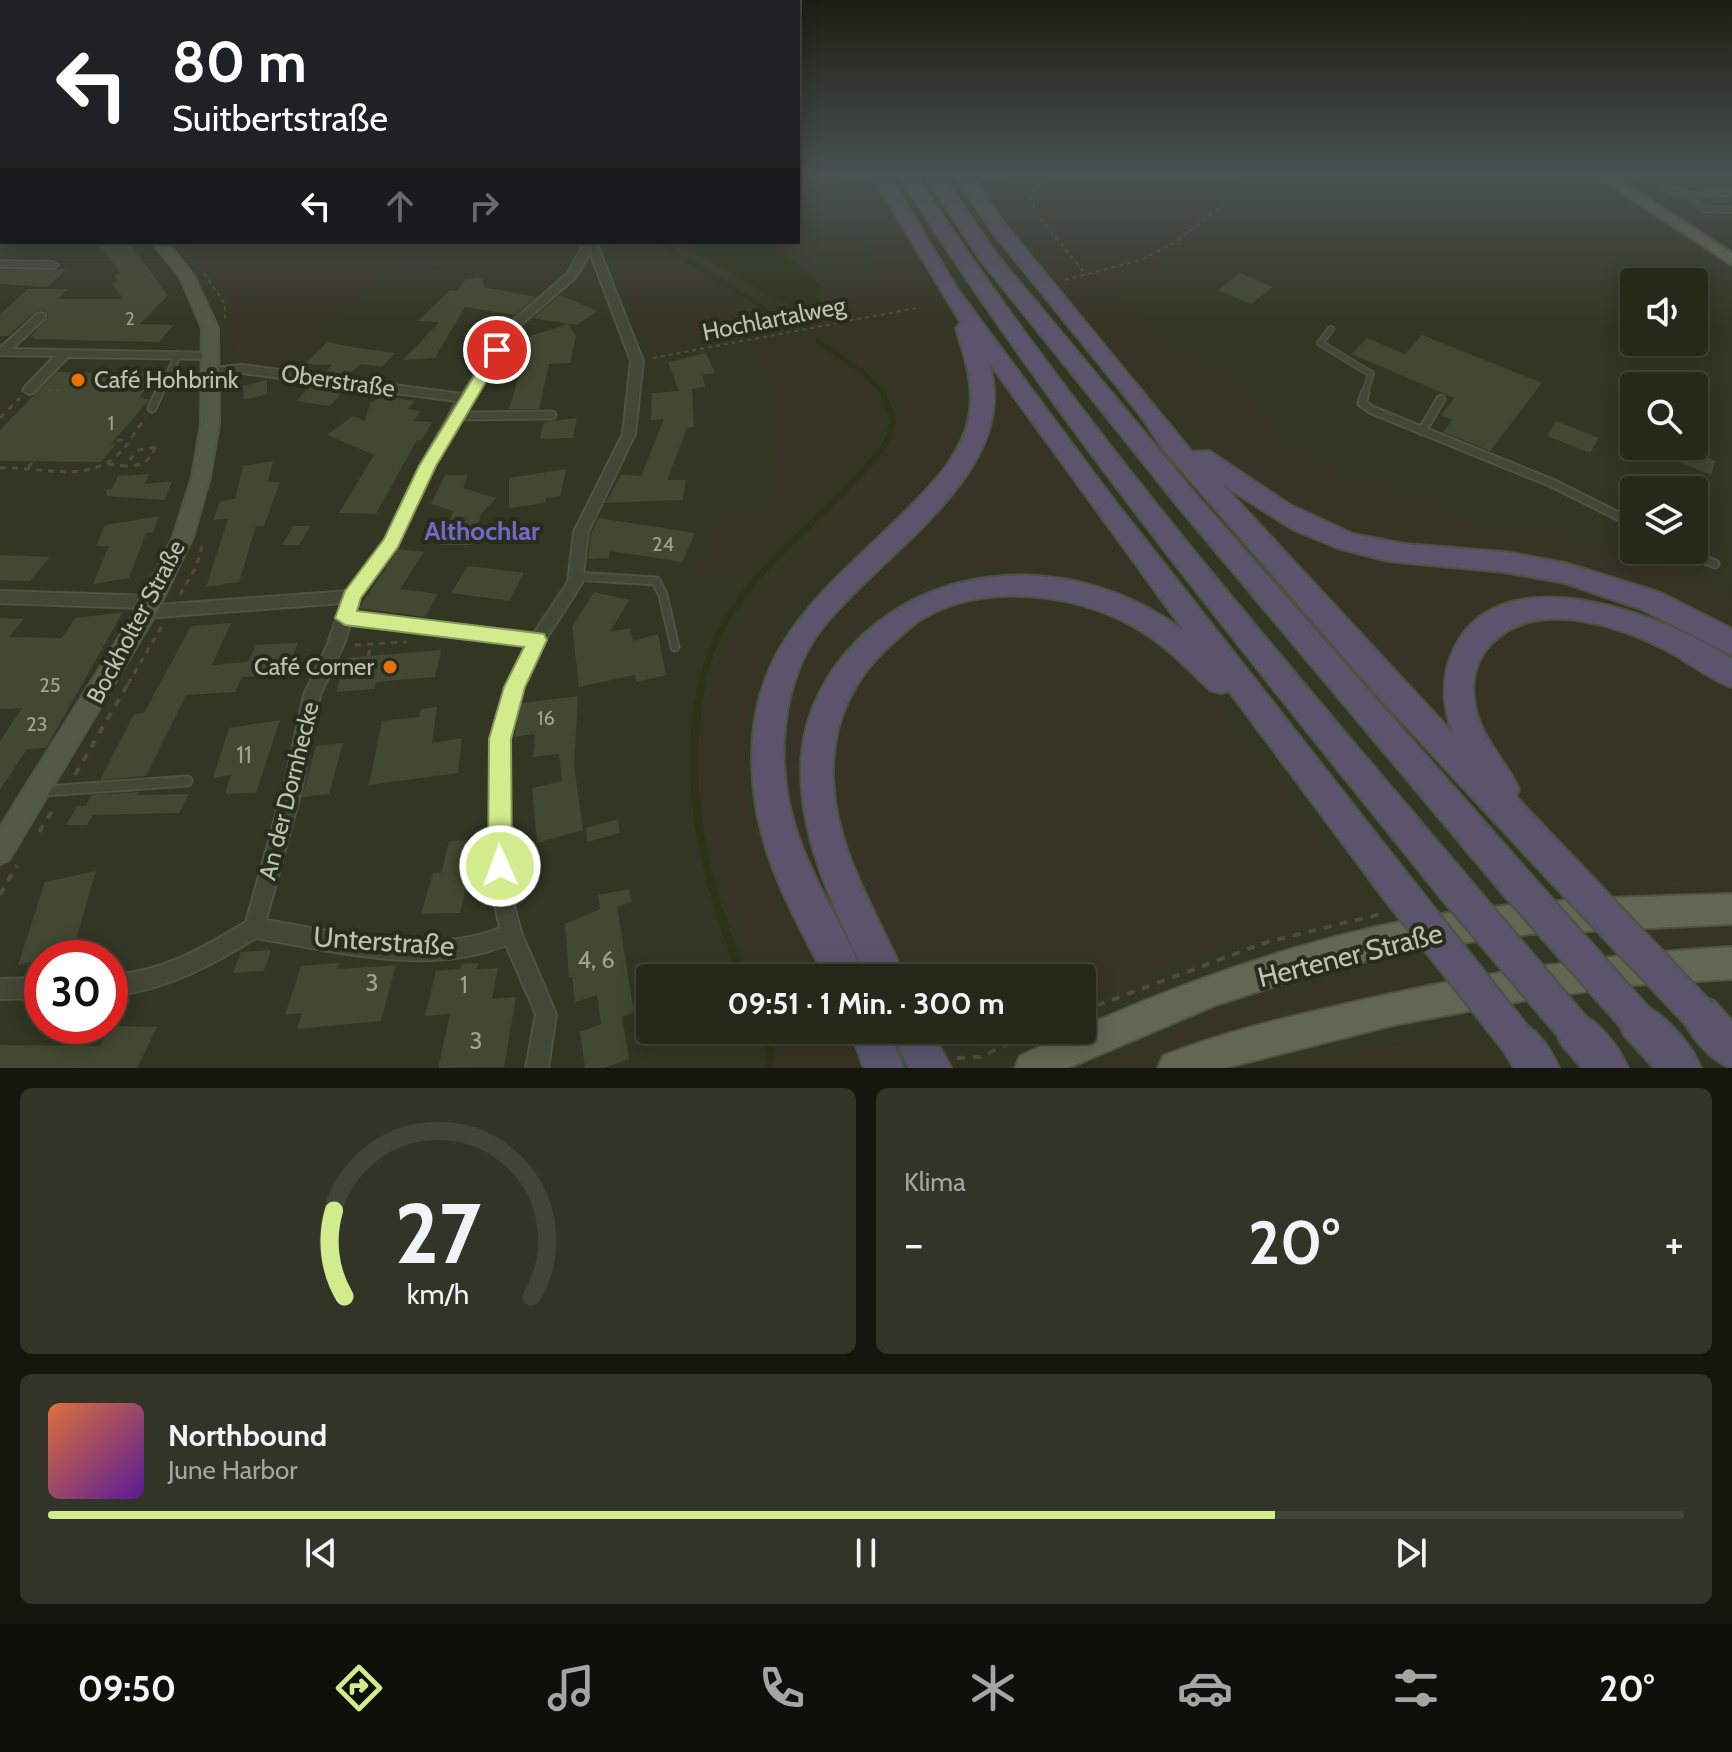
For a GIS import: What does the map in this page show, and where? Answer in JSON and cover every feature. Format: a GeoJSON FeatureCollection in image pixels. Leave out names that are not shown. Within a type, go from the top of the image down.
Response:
{"type":"FeatureCollection","features":[{"type":"Feature","properties":{"kind":"highway"},"geometry":{"type":"LineString","coordinates":[[839,964],[782,851],[770,790],[769,730],[788,659],[812,620],[940,494],[958,469],[980,416],[981,378],[975,347],[949,292],[910,227]]}},
{"type":"Feature","properties":{"kind":"highway"},"geometry":{"type":"LineString","coordinates":[[941,227],[1000,317],[1119,476],[1452,885],[1608,1068]]}},
{"type":"Feature","properties":{"kind":"highway"},"geometry":{"type":"LineString","coordinates":[[968,227],[990,259],[1190,504],[1514,881],[1681,1068]]}},
{"type":"Feature","properties":{"kind":"highway"},"geometry":{"type":"LineString","coordinates":[[1000,227],[1149,411],[1170,442],[1386,684],[1732,1049]]}},
{"type":"Feature","properties":{"kind":"highway"},"geometry":{"type":"LineString","coordinates":[[949,292],[1098,497],[1293,755],[1528,1053]]}},
{"type":"Feature","properties":{"kind":"highway"},"geometry":{"type":"LineString","coordinates":[[1149,411],[1197,454],[1254,496],[1331,535],[1371,548],[1565,572],[1656,603],[1732,643]]}},
{"type":"Feature","properties":{"kind":"highway"},"geometry":{"type":"LineString","coordinates":[[879,964],[840,881],[828,846],[819,813],[817,752],[823,723],[839,680],[869,646],[913,610],[957,593],[1015,586],[1062,591],[1108,603],[1141,617],[1184,646],[1293,755]]}},
{"type":"Feature","properties":{"kind":"highway"},"geometry":{"type":"LineString","coordinates":[[1570,878],[1503,789],[1467,730],[1459,682],[1466,653],[1481,629],[1503,617],[1531,610],[1591,613],[1659,633],[1703,654],[1732,675]]}},
{"type":"Feature","properties":{"kind":"highway"},"geometry":{"type":"LineString","coordinates":[[875,1044],[884,1068]]}},
{"type":"Feature","properties":{"kind":"highway"},"geometry":{"type":"LineString","coordinates":[[923,1044],[941,1063]]}},
{"type":"Feature","properties":{"kind":"main road"},"geometry":{"type":"LineString","coordinates":[[1681,227],[1732,260]]}},
{"type":"Feature","properties":{"kind":"main road","name":"Hertener Straße"},"geometry":{"type":"LineString","coordinates":[[1032,1068],[1105,1031],[1215,991],[1410,935],[1528,918],[1732,909]]}},
{"type":"Feature","properties":{"kind":"main road"},"geometry":{"type":"LineString","coordinates":[[1189,1065],[1259,1040],[1454,994],[1569,976],[1732,963]]}},
{"type":"Feature","properties":{"kind":"street","name":"Bockholter Straße"},"geometry":{"type":"LineString","coordinates":[[0,851],[149,607],[183,537],[201,477],[210,424],[210,328],[204,308],[187,276],[161,244]]}},
{"type":"Feature","properties":{"kind":"street","name":"An der Dornhecke"},"geometry":{"type":"LineString","coordinates":[[254,928],[293,787],[312,695],[335,646],[352,596],[392,542],[465,398],[513,326],[572,275],[590,244]]}},
{"type":"Feature","properties":{"kind":"street"},"geometry":{"type":"LineString","coordinates":[[537,1068],[546,1014],[511,933],[501,891],[500,739],[514,687],[537,640],[575,576],[581,532],[629,434],[637,361],[592,244]]}},
{"type":"Feature","properties":{"kind":"street"},"geometry":{"type":"LineString","coordinates":[[0,264],[53,265]]}},
{"type":"Feature","properties":{"kind":"street"},"geometry":{"type":"LineString","coordinates":[[1,352],[41,316]]}},
{"type":"Feature","properties":{"kind":"street","name":"Oberstraße"},"geometry":{"type":"LineString","coordinates":[[1,352],[179,354],[210,364],[465,398]]}},
{"type":"Feature","properties":{"kind":"street"},"geometry":{"type":"LineString","coordinates":[[29,390],[65,353]]}},
{"type":"Feature","properties":{"kind":"street"},"geometry":{"type":"LineString","coordinates":[[0,597],[149,607],[352,596]]}},
{"type":"Feature","properties":{"kind":"street"},"geometry":{"type":"LineString","coordinates":[[345,618],[537,640]]}},
{"type":"Feature","properties":{"kind":"street"},"geometry":{"type":"LineString","coordinates":[[128,984],[189,969],[254,928]]}},
{"type":"Feature","properties":{"kind":"street","name":"Unterstraße"},"geometry":{"type":"LineString","coordinates":[[254,928],[436,951],[479,946],[511,933]]}},
{"type":"Feature","properties":{"kind":"street"},"geometry":{"type":"LineString","coordinates":[[0,989],[24,988]]}},
{"type":"Feature","properties":{"kind":"lane"},"geometry":{"type":"LineString","coordinates":[[1331,329],[1320,343],[1371,374],[1362,403],[1422,431],[1552,483],[1620,517]]}},
{"type":"Feature","properties":{"kind":"lane"},"geometry":{"type":"LineString","coordinates":[[152,408],[179,354]]}},
{"type":"Feature","properties":{"kind":"lane"},"geometry":{"type":"LineString","coordinates":[[1422,431],[1441,399]]}},
{"type":"Feature","properties":{"kind":"lane"},"geometry":{"type":"LineString","coordinates":[[455,416],[552,415]]}},
{"type":"Feature","properties":{"kind":"lane"},"geometry":{"type":"LineString","coordinates":[[1708,561],[1715,564]]}},
{"type":"Feature","properties":{"kind":"lane"},"geometry":{"type":"LineString","coordinates":[[575,576],[656,581],[663,595],[675,647]]}},
{"type":"Feature","properties":{"kind":"lane"},"geometry":{"type":"LineString","coordinates":[[38,791],[187,781]]}},
{"type":"Feature","properties":{"kind":"path"},"geometry":{"type":"LineString","coordinates":[[1047,227],[1086,275]]}},
{"type":"Feature","properties":{"kind":"path"},"geometry":{"type":"LineString","coordinates":[[1065,280],[1141,260],[1179,240],[1195,227]]}},
{"type":"Feature","properties":{"kind":"path","name":"Hochlartalweg"},"geometry":{"type":"LineString","coordinates":[[637,361],[917,308]]}},
{"type":"Feature","properties":{"kind":"path"},"geometry":{"type":"LineString","coordinates":[[108,464],[152,408]]}},
{"type":"Feature","properties":{"kind":"path"},"geometry":{"type":"LineString","coordinates":[[117,440],[128,440]]}},
{"type":"Feature","properties":{"kind":"path"},"geometry":{"type":"LineString","coordinates":[[0,468],[71,470],[108,464],[123,467],[141,465],[154,454],[155,447],[145,447],[134,453],[123,467]]}},
{"type":"Feature","properties":{"kind":"path"},"geometry":{"type":"LineString","coordinates":[[28,467],[35,460]]}},
{"type":"Feature","properties":{"kind":"path"},"geometry":{"type":"LineString","coordinates":[[335,646],[415,642]]}},
{"type":"Feature","properties":{"kind":"path"},"geometry":{"type":"LineString","coordinates":[[368,656],[372,644]]}},
{"type":"Feature","properties":{"kind":"path"},"geometry":{"type":"LineString","coordinates":[[941,1063],[980,1057],[1008,1044]]}},
{"type":"Feature","properties":{"kind":"shaded area"},"geometry":{"type":"Polygon","coordinates":[[[858,227],[896,227],[937,298],[948,324],[957,348],[962,400],[951,449],[927,490],[891,526],[831,568],[811,587],[784,627],[754,696],[744,734],[742,766],[753,829],[777,891],[814,964],[753,964],[728,890],[704,836],[697,790],[698,738],[710,688],[725,651],[759,593],[887,444],[900,412],[899,397],[887,383],[840,349],[664,244],[784,244],[851,288],[878,281],[858,227]]]}},
{"type":"Feature","properties":{"kind":"shaded area"},"geometry":{"type":"Polygon","coordinates":[[[1014,227],[1039,227],[1060,252],[1086,275],[1154,257],[1164,272],[1109,291],[1155,333],[1238,384],[1289,442],[1343,473],[1490,529],[1499,519],[1620,555],[1620,564],[1652,564],[1693,576],[1730,598],[1731,583],[1732,632],[1673,599],[1609,575],[1542,559],[1373,538],[1313,515],[1255,481],[1201,439],[1150,390],[1102,337],[1014,227]]]}},
{"type":"Feature","properties":{"kind":"shaded area"},"geometry":{"type":"Polygon","coordinates":[[[1052,227],[1187,227],[1136,257],[1091,269],[1052,227]]]}},
{"type":"Feature","properties":{"kind":"shaded area"},"geometry":{"type":"Polygon","coordinates":[[[1693,227],[1707,227],[1732,243],[1732,252],[1693,227]]]}},
{"type":"Feature","properties":{"kind":"shaded area"},"geometry":{"type":"Polygon","coordinates":[[[188,244],[584,244],[564,278],[552,288],[482,268],[465,272],[398,262],[334,318],[310,349],[297,349],[280,367],[234,362],[228,297],[188,244]]]}},
{"type":"Feature","properties":{"kind":"shaded area"},"geometry":{"type":"Polygon","coordinates":[[[608,244],[658,244],[786,329],[681,347],[647,348],[608,244]]]}},
{"type":"Feature","properties":{"kind":"shaded area"},"geometry":{"type":"Polygon","coordinates":[[[695,244],[769,244],[805,269],[822,288],[815,296],[823,305],[806,307],[800,313],[795,306],[777,300],[696,254],[695,244]]]}},
{"type":"Feature","properties":{"kind":"shaded area"},"geometry":{"type":"Polygon","coordinates":[[[796,335],[846,365],[873,390],[881,405],[883,422],[878,442],[749,575],[696,574],[724,508],[767,508],[779,415],[757,341],[796,335]]]}},
{"type":"Feature","properties":{"kind":"shaded area"},"geometry":{"type":"Polygon","coordinates":[[[997,380],[1016,399],[1164,619],[1102,590],[1058,575],[1013,567],[991,568],[948,577],[908,594],[873,618],[844,648],[820,684],[805,724],[797,766],[799,810],[810,854],[862,964],[852,964],[788,837],[779,708],[799,654],[875,567],[917,534],[970,476],[986,441],[997,380]]]}},
{"type":"Feature","properties":{"kind":"shaded area"},"geometry":{"type":"Polygon","coordinates":[[[1219,480],[1359,549],[1361,562],[1361,550],[1550,576],[1623,596],[1732,651],[1732,664],[1642,618],[1496,610],[1471,624],[1455,642],[1446,662],[1445,689],[1465,747],[1219,480]]]}},
{"type":"Feature","properties":{"kind":"shaded area"},"geometry":{"type":"Polygon","coordinates":[[[1023,600],[1075,609],[1125,628],[1179,663],[1222,706],[1379,904],[1191,958],[1096,994],[1096,964],[899,964],[864,893],[842,836],[832,775],[835,721],[846,689],[905,629],[938,611],[976,603],[1023,600]]]}},
{"type":"Feature","properties":{"kind":"shaded area"},"geometry":{"type":"Polygon","coordinates":[[[1551,620],[1601,626],[1647,640],[1691,661],[1732,690],[1732,888],[1606,887],[1566,840],[1560,840],[1515,781],[1480,716],[1475,685],[1483,657],[1507,635],[1551,620]]]}},
{"type":"Feature","properties":{"kind":"shaded area"},"geometry":{"type":"Polygon","coordinates":[[[1732,925],[1732,949],[1664,950],[1644,929],[1732,925]]]}},
{"type":"Feature","properties":{"kind":"shaded area"},"geometry":{"type":"Polygon","coordinates":[[[1422,960],[1437,982],[1239,1029],[1123,1068],[1088,1068],[1169,1033],[1251,1003],[1336,978],[1422,960]]]}},
{"type":"Feature","properties":{"kind":"shaded area"},"geometry":{"type":"Polygon","coordinates":[[[1472,1026],[1504,1068],[1295,1068],[1472,1026]]]}},
{"type":"Feature","properties":{"kind":"shaded area"},"geometry":{"type":"Polygon","coordinates":[[[767,1044],[854,1044],[863,1068],[764,1068],[767,1044]]]}},
{"type":"Feature","properties":{"kind":"shaded area"},"geometry":{"type":"Polygon","coordinates":[[[943,1044],[986,1044],[954,1051],[943,1044]]]}},
{"type":"Feature","properties":{"kind":"building"},"geometry":{"type":"Polygon","coordinates":[[[98,244],[130,244],[168,295],[140,324],[174,325],[159,342],[33,339],[35,337],[30,337],[48,318],[47,312],[42,310],[35,312],[8,336],[0,336],[0,314],[28,289],[68,289],[58,299],[123,299],[112,283],[118,281],[114,275],[120,273],[98,244]]]}},
{"type":"Feature","properties":{"kind":"building"},"geometry":{"type":"Polygon","coordinates":[[[67,269],[47,287],[0,284],[0,270],[67,269]]]}},
{"type":"Feature","properties":{"kind":"building"},"geometry":{"type":"Polygon","coordinates":[[[1240,273],[1273,287],[1251,304],[1218,290],[1240,273]]]}},
{"type":"Feature","properties":{"kind":"building"},"geometry":{"type":"Polygon","coordinates":[[[483,279],[484,287],[536,297],[515,315],[465,307],[435,358],[403,360],[439,322],[418,321],[450,290],[457,291],[465,280],[483,279]]]}},
{"type":"Feature","properties":{"kind":"building"},"geometry":{"type":"Polygon","coordinates":[[[560,295],[597,311],[577,325],[533,318],[560,295]]]}},
{"type":"Feature","properties":{"kind":"building"},"geometry":{"type":"Polygon","coordinates":[[[568,324],[576,336],[570,363],[549,364],[539,409],[509,409],[519,375],[495,376],[500,361],[529,359],[517,340],[568,324]]]}},
{"type":"Feature","properties":{"kind":"building"},"geometry":{"type":"Polygon","coordinates":[[[1422,335],[1542,383],[1490,451],[1443,432],[1452,420],[1441,415],[1454,398],[1352,354],[1367,338],[1405,354],[1422,335]]]}},
{"type":"Feature","properties":{"kind":"building"},"geometry":{"type":"Polygon","coordinates":[[[328,342],[395,353],[382,367],[361,364],[347,376],[324,373],[332,365],[304,364],[328,342]]]}},
{"type":"Feature","properties":{"kind":"building"},"geometry":{"type":"Polygon","coordinates":[[[706,353],[715,373],[703,375],[705,387],[692,389],[694,427],[687,428],[667,480],[686,480],[683,500],[605,503],[622,474],[641,476],[664,419],[651,420],[652,393],[679,391],[668,362],[706,353]]]}},
{"type":"Feature","properties":{"kind":"building"},"geometry":{"type":"Polygon","coordinates":[[[57,372],[159,374],[139,397],[149,400],[111,444],[116,444],[101,462],[0,461],[0,430],[57,372]]]}},
{"type":"Feature","properties":{"kind":"building"},"geometry":{"type":"Polygon","coordinates":[[[267,380],[267,394],[244,400],[243,386],[267,380]]]}},
{"type":"Feature","properties":{"kind":"building"},"geometry":{"type":"Polygon","coordinates":[[[312,385],[340,389],[340,395],[330,406],[296,401],[312,385]]]}},
{"type":"Feature","properties":{"kind":"building"},"geometry":{"type":"Polygon","coordinates":[[[383,396],[415,401],[408,409],[421,411],[413,421],[432,422],[422,440],[417,440],[376,514],[339,513],[374,455],[327,435],[353,416],[365,421],[370,403],[383,396]]]}},
{"type":"Feature","properties":{"kind":"building"},"geometry":{"type":"Polygon","coordinates":[[[577,418],[573,438],[540,439],[544,422],[577,418]]]}},
{"type":"Feature","properties":{"kind":"building"},"geometry":{"type":"Polygon","coordinates":[[[1556,421],[1599,438],[1590,453],[1547,436],[1556,421]]]}},
{"type":"Feature","properties":{"kind":"building"},"geometry":{"type":"Polygon","coordinates":[[[1708,458],[1716,461],[1711,475],[1674,460],[1708,458]]]}},
{"type":"Feature","properties":{"kind":"building"},"geometry":{"type":"Polygon","coordinates":[[[273,461],[268,482],[280,482],[264,526],[256,526],[239,582],[206,587],[228,519],[213,520],[220,501],[235,499],[243,466],[273,461]]]}},
{"type":"Feature","properties":{"kind":"building"},"geometry":{"type":"Polygon","coordinates":[[[566,469],[560,496],[545,498],[546,503],[509,508],[509,478],[566,469]]]}},
{"type":"Feature","properties":{"kind":"building"},"geometry":{"type":"Polygon","coordinates":[[[149,474],[145,484],[172,481],[165,500],[107,496],[106,490],[112,489],[118,476],[149,474]]]}},
{"type":"Feature","properties":{"kind":"building"},"geometry":{"type":"Polygon","coordinates":[[[445,475],[468,475],[463,488],[496,498],[481,514],[471,545],[440,545],[453,511],[431,504],[445,475]]]}},
{"type":"Feature","properties":{"kind":"building"},"geometry":{"type":"Polygon","coordinates":[[[159,516],[153,532],[146,533],[129,578],[93,584],[109,546],[96,546],[105,525],[159,516]]]}},
{"type":"Feature","properties":{"kind":"building"},"geometry":{"type":"Polygon","coordinates":[[[598,518],[695,533],[682,562],[610,551],[609,558],[588,559],[591,533],[598,518]]]}},
{"type":"Feature","properties":{"kind":"building"},"geometry":{"type":"Polygon","coordinates":[[[293,526],[310,526],[299,545],[282,545],[293,526]]]}},
{"type":"Feature","properties":{"kind":"building"},"geometry":{"type":"Polygon","coordinates":[[[398,549],[424,552],[400,589],[438,594],[425,617],[359,608],[398,549]]]}},
{"type":"Feature","properties":{"kind":"building"},"geometry":{"type":"Polygon","coordinates":[[[0,555],[50,557],[30,581],[0,580],[0,555]]]}},
{"type":"Feature","properties":{"kind":"building"},"geometry":{"type":"Polygon","coordinates":[[[468,566],[524,573],[509,601],[451,593],[468,566]]]}},
{"type":"Feature","properties":{"kind":"building"},"geometry":{"type":"Polygon","coordinates":[[[594,592],[629,600],[610,632],[630,628],[633,641],[658,634],[666,675],[636,682],[635,675],[579,687],[572,627],[594,592]]]}},
{"type":"Feature","properties":{"kind":"building"},"geometry":{"type":"Polygon","coordinates":[[[123,612],[46,748],[27,749],[0,790],[0,741],[22,708],[0,709],[0,618],[24,619],[9,637],[62,638],[75,618],[123,612]]]}},
{"type":"Feature","properties":{"kind":"building"},"geometry":{"type":"Polygon","coordinates":[[[231,623],[212,665],[248,662],[256,645],[298,643],[285,675],[242,677],[235,692],[186,695],[146,776],[100,780],[134,714],[144,713],[191,626],[231,623]]]}},
{"type":"Feature","properties":{"kind":"building","name":"Café Corner"},"geometry":{"type":"Polygon","coordinates":[[[441,650],[435,677],[376,682],[375,689],[336,692],[346,658],[441,650]]]}},
{"type":"Feature","properties":{"kind":"building"},"geometry":{"type":"Polygon","coordinates":[[[578,696],[574,764],[583,830],[537,843],[532,788],[562,781],[559,754],[533,757],[535,734],[514,737],[521,703],[578,696]]]}},
{"type":"Feature","properties":{"kind":"building"},"geometry":{"type":"Polygon","coordinates":[[[437,707],[432,743],[462,738],[458,773],[369,785],[382,721],[419,717],[421,709],[437,707]]]}},
{"type":"Feature","properties":{"kind":"building"},"geometry":{"type":"Polygon","coordinates":[[[280,720],[256,793],[225,794],[231,775],[213,778],[229,728],[280,720]]]}},
{"type":"Feature","properties":{"kind":"building"},"geometry":{"type":"Polygon","coordinates":[[[343,743],[329,794],[302,797],[316,746],[343,743]]]}},
{"type":"Feature","properties":{"kind":"building"},"geometry":{"type":"Polygon","coordinates":[[[138,792],[137,795],[189,794],[179,813],[93,815],[87,825],[66,825],[77,806],[86,806],[91,795],[138,792]]]}},
{"type":"Feature","properties":{"kind":"building"},"geometry":{"type":"Polygon","coordinates":[[[618,819],[620,833],[587,842],[586,828],[618,819]]]}},
{"type":"Feature","properties":{"kind":"building"},"geometry":{"type":"Polygon","coordinates":[[[469,840],[461,872],[470,872],[460,913],[421,914],[433,873],[441,873],[449,841],[469,840]]]}},
{"type":"Feature","properties":{"kind":"building"},"geometry":{"type":"Polygon","coordinates":[[[96,871],[76,940],[26,940],[45,882],[96,871]]]}},
{"type":"Feature","properties":{"kind":"building"},"geometry":{"type":"Polygon","coordinates":[[[629,889],[632,902],[617,907],[634,1012],[622,1017],[629,1059],[604,1068],[585,1068],[580,1032],[601,1024],[597,995],[575,1002],[572,977],[569,978],[565,924],[600,909],[598,895],[629,889]]]}},
{"type":"Feature","properties":{"kind":"building"},"geometry":{"type":"Polygon","coordinates":[[[24,947],[24,964],[18,965],[24,947]]]}},
{"type":"Feature","properties":{"kind":"building"},"geometry":{"type":"Polygon","coordinates":[[[271,950],[264,971],[233,973],[241,952],[271,950]]]}},
{"type":"Feature","properties":{"kind":"building"},"geometry":{"type":"Polygon","coordinates":[[[339,963],[337,969],[396,965],[381,1021],[297,1029],[302,1013],[285,1015],[301,966],[339,963]]]}},
{"type":"Feature","properties":{"kind":"building"},"geometry":{"type":"Polygon","coordinates":[[[478,963],[477,969],[498,968],[492,999],[516,997],[504,1067],[438,1068],[450,1014],[425,1016],[436,971],[460,969],[462,964],[478,963]]]}},
{"type":"Feature","properties":{"kind":"building"},"geometry":{"type":"Polygon","coordinates":[[[128,1026],[157,1027],[137,1068],[0,1068],[0,1045],[128,1044],[128,1026]]]}},
{"type":"Feature","properties":{"kind":"waterway"},"geometry":{"type":"LineString","coordinates":[[660,244],[782,319]]}},
{"type":"Feature","properties":{"kind":"waterway"},"geometry":{"type":"LineString","coordinates":[[818,341],[866,375],[885,395]]}},
{"type":"Feature","properties":{"kind":"waterway"},"geometry":{"type":"LineString","coordinates":[[702,684],[714,645],[754,581],[862,473],[886,443],[893,422],[883,393]]}},
{"type":"Feature","properties":{"kind":"waterway"},"geometry":{"type":"LineString","coordinates":[[702,682],[694,759],[700,833],[718,906],[739,964]]}},
{"type":"Feature","properties":{"kind":"waterway"},"geometry":{"type":"LineString","coordinates":[[769,1068],[771,1044]]}},
{"type":"Feature","properties":{"kind":"place","name":"Café Hohbrink"},"geometry":{"type":"Point","coordinates":[78,380]}},
{"type":"Feature","properties":{"kind":"place","name":"Café Corner"},"geometry":{"type":"Point","coordinates":[390,667]}},
{"type":"Feature","properties":{"kind":"district","name":"Althochlar"},"geometry":{"type":"Point","coordinates":[482,531]}},
{"type":"Feature","properties":{"kind":"route"},"geometry":{"type":"LineString","coordinates":[[497,350],[465,398],[427,466],[392,542],[352,596],[345,618],[537,640],[514,687],[500,739],[500,866]]}}]}
